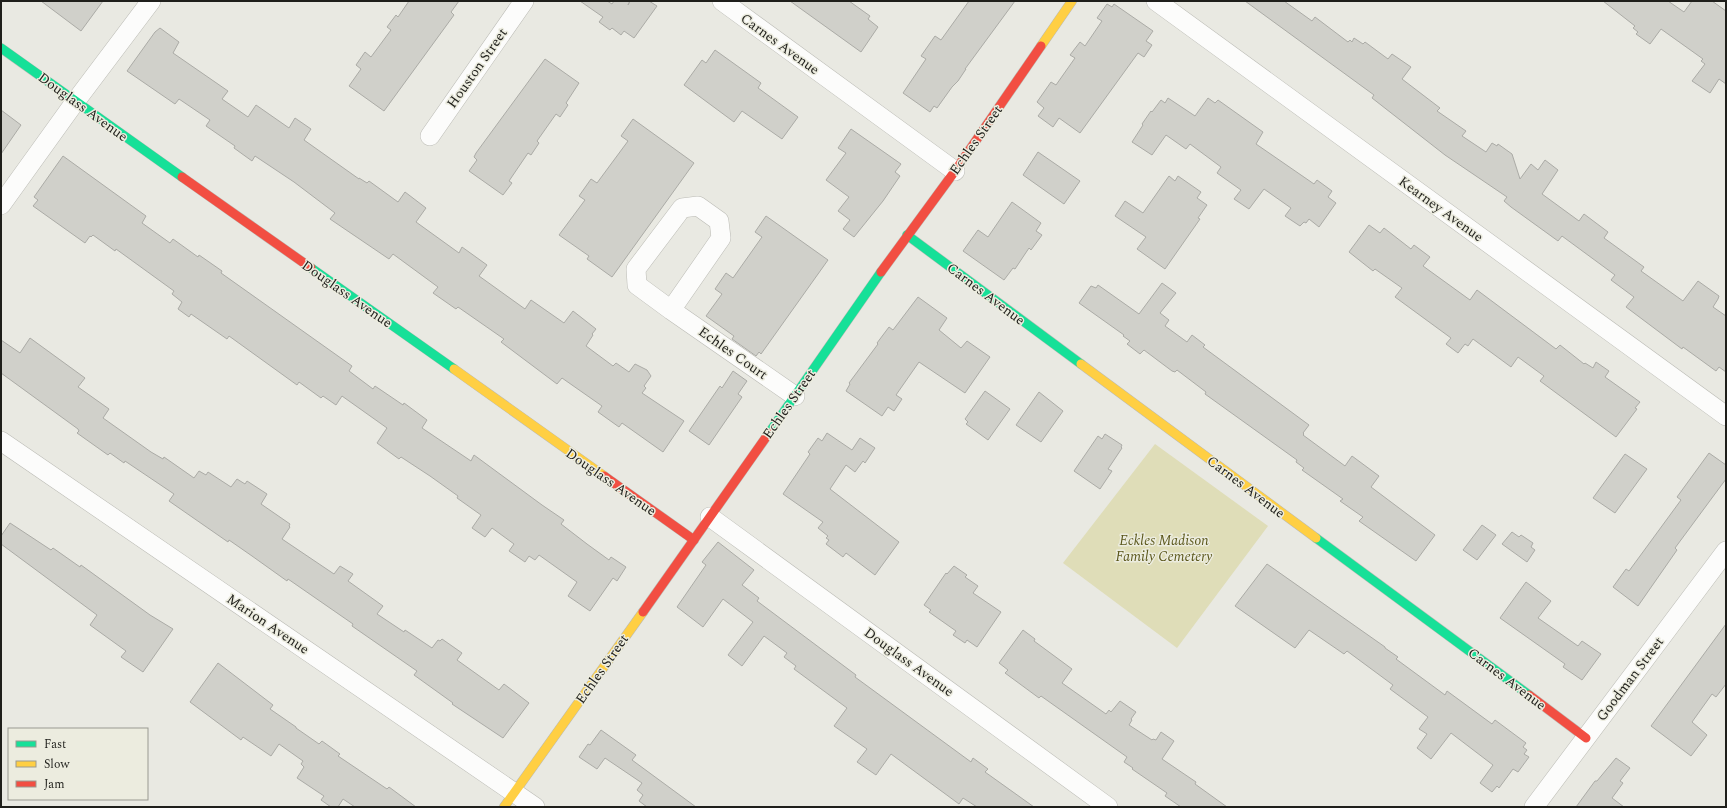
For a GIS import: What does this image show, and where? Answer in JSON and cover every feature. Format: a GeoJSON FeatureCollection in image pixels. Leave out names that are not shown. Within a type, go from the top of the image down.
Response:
{"type":"FeatureCollection","features":[{"type":"Feature","properties":{"kind":"street"},"geometry":{"type":"LineString","coordinates":[[1,205],[150,1]]}},
{"type":"Feature","properties":{"kind":"street","name":"Houston Street"},"geometry":{"type":"LineString","coordinates":[[430,136],[524,1]]}},
{"type":"Feature","properties":{"kind":"street","name":"Carnes Avenue"},"geometry":{"type":"LineString","coordinates":[[722,1],[955,171]]}},
{"type":"Feature","properties":{"kind":"street","name":"Echles Street"},"geometry":{"type":"LineString","coordinates":[[509,800],[694,540],[907,235],[955,171],[1072,1]]}},
{"type":"Feature","properties":{"kind":"street","name":"Kearney Avenue"},"geometry":{"type":"LineString","coordinates":[[1156,1],[1726,416]]}},
{"type":"Feature","properties":{"kind":"street","name":"Douglass Avenue"},"geometry":{"type":"LineString","coordinates":[[1,48],[694,540]]}},
{"type":"Feature","properties":{"kind":"street","name":"Echles Court"},"geometry":{"type":"LineString","coordinates":[[671,310],[721,238],[719,220],[698,206],[682,208],[636,269],[637,285],[671,310],[795,396]]}},
{"type":"Feature","properties":{"kind":"street","name":"Carnes Avenue"},"geometry":{"type":"LineString","coordinates":[[907,235],[1586,738]]}},
{"type":"Feature","properties":{"kind":"street","name":"Marion Avenue"},"geometry":{"type":"LineString","coordinates":[[1,441],[509,800],[535,807]]}},
{"type":"Feature","properties":{"kind":"street","name":"Douglass Avenue"},"geometry":{"type":"LineString","coordinates":[[710,517],[1108,807]]}},
{"type":"Feature","properties":{"kind":"street","name":"Goodman Street"},"geometry":{"type":"LineString","coordinates":[[1534,807],[1726,551]]}},
{"type":"Feature","properties":{"kind":"green space","name":"Eckles Madison Family Cemetery"},"geometry":{"type":"Polygon","coordinates":[[[1155,444],[1268,526],[1177,648],[1063,563],[1155,444]]]}},
{"type":"Feature","properties":{"kind":"building"},"geometry":{"type":"Polygon","coordinates":[[[41,1],[103,1],[81,31],[41,1]]]}},
{"type":"Feature","properties":{"kind":"building"},"geometry":{"type":"Polygon","coordinates":[[[409,1],[459,1],[451,12],[454,15],[384,111],[349,86],[361,69],[356,65],[365,52],[371,57],[391,30],[387,27],[396,15],[398,17],[409,1]]]}},
{"type":"Feature","properties":{"kind":"building"},"geometry":{"type":"Polygon","coordinates":[[[580,1],[607,1],[612,4],[614,1],[649,1],[657,6],[634,38],[624,31],[621,35],[612,28],[610,30],[599,22],[603,17],[580,1]]]}},
{"type":"Feature","properties":{"kind":"building"},"geometry":{"type":"Polygon","coordinates":[[[790,1],[849,1],[870,16],[868,19],[878,27],[861,52],[790,1]]]}},
{"type":"Feature","properties":{"kind":"building"},"geometry":{"type":"Polygon","coordinates":[[[969,1],[1015,1],[965,69],[958,81],[937,108],[934,106],[930,112],[903,93],[926,59],[921,56],[935,36],[941,40],[969,1]]]}},
{"type":"Feature","properties":{"kind":"building"},"geometry":{"type":"Polygon","coordinates":[[[1245,1],[1284,1],[1312,21],[1315,17],[1348,42],[1350,40],[1352,42],[1354,38],[1363,44],[1365,42],[1388,59],[1392,54],[1411,67],[1402,79],[1440,108],[1437,111],[1466,131],[1462,136],[1486,152],[1492,143],[1497,146],[1498,144],[1512,154],[1520,179],[1531,164],[1538,170],[1545,160],[1558,170],[1542,194],[1579,221],[1584,214],[1608,232],[1604,238],[1644,267],[1641,271],[1683,301],[1698,281],[1719,296],[1713,307],[1726,316],[1726,372],[1719,367],[1716,371],[1683,347],[1682,349],[1626,307],[1634,297],[1611,280],[1615,275],[1562,236],[1558,241],[1511,207],[1504,201],[1507,197],[1445,155],[1372,98],[1374,95],[1245,1]]]}},
{"type":"Feature","properties":{"kind":"building"},"geometry":{"type":"Polygon","coordinates":[[[1603,1],[1668,1],[1684,12],[1692,1],[1712,1],[1726,11],[1726,84],[1719,79],[1710,93],[1692,81],[1705,64],[1701,61],[1703,59],[1661,29],[1650,44],[1636,34],[1638,32],[1633,28],[1635,26],[1603,1]]]}},
{"type":"Feature","properties":{"kind":"building"},"geometry":{"type":"Polygon","coordinates":[[[1107,4],[1112,7],[1114,4],[1153,31],[1146,41],[1152,45],[1144,57],[1138,53],[1080,133],[1059,118],[1053,127],[1038,116],[1044,108],[1037,102],[1051,82],[1056,85],[1075,58],[1070,55],[1080,42],[1085,46],[1102,21],[1097,18],[1107,4]]]}},
{"type":"Feature","properties":{"kind":"building"},"geometry":{"type":"Polygon","coordinates":[[[160,28],[179,42],[173,53],[228,91],[222,99],[248,117],[256,105],[289,128],[295,118],[311,129],[304,140],[359,179],[367,183],[369,181],[398,202],[405,192],[426,208],[416,222],[459,253],[462,247],[487,265],[479,276],[525,309],[531,300],[564,323],[573,311],[596,329],[586,346],[613,366],[616,363],[629,372],[635,364],[647,370],[651,376],[644,386],[646,388],[642,393],[684,421],[663,452],[622,423],[619,427],[598,412],[602,406],[562,378],[557,384],[501,342],[504,339],[458,307],[456,309],[433,293],[438,287],[393,254],[389,259],[330,219],[335,213],[294,182],[255,156],[252,161],[234,148],[235,146],[206,126],[210,120],[179,99],[175,104],[127,71],[155,32],[160,28]]]}},
{"type":"Feature","properties":{"kind":"building"},"geometry":{"type":"Polygon","coordinates":[[[715,50],[761,83],[758,88],[798,117],[782,139],[742,111],[734,122],[684,85],[702,60],[706,63],[715,50]]]}},
{"type":"Feature","properties":{"kind":"building"},"geometry":{"type":"Polygon","coordinates":[[[545,59],[579,83],[566,103],[568,105],[560,117],[556,114],[537,141],[539,143],[531,155],[528,153],[509,181],[512,183],[503,195],[469,171],[477,160],[474,157],[476,153],[545,59]]]}},
{"type":"Feature","properties":{"kind":"building"},"geometry":{"type":"Polygon","coordinates":[[[1168,98],[1195,116],[1208,98],[1215,103],[1218,100],[1263,132],[1256,144],[1314,184],[1317,180],[1332,191],[1328,197],[1336,203],[1319,227],[1309,219],[1306,223],[1304,222],[1300,226],[1285,216],[1291,208],[1264,189],[1249,209],[1234,199],[1241,190],[1217,173],[1221,167],[1190,144],[1186,149],[1166,135],[1152,155],[1132,142],[1151,111],[1152,112],[1161,100],[1165,103],[1168,98]]]}},
{"type":"Feature","properties":{"kind":"building"},"geometry":{"type":"Polygon","coordinates":[[[1,110],[21,125],[1,154],[1,110]]]}},
{"type":"Feature","properties":{"kind":"building"},"geometry":{"type":"Polygon","coordinates":[[[633,119],[694,163],[612,277],[587,259],[589,256],[559,235],[585,200],[579,196],[591,179],[597,183],[628,141],[621,136],[633,119]]]}},
{"type":"Feature","properties":{"kind":"building"},"geometry":{"type":"Polygon","coordinates":[[[851,129],[901,164],[895,172],[900,176],[883,201],[854,237],[843,229],[850,220],[838,211],[849,197],[826,180],[846,153],[838,148],[851,129]]]}},
{"type":"Feature","properties":{"kind":"building"},"geometry":{"type":"Polygon","coordinates":[[[1038,152],[1080,181],[1064,204],[1023,175],[1038,152]]]}},
{"type":"Feature","properties":{"kind":"building"},"geometry":{"type":"Polygon","coordinates":[[[63,156],[146,216],[142,223],[170,243],[173,239],[198,257],[199,255],[222,271],[221,273],[352,366],[349,371],[373,389],[375,386],[403,405],[404,403],[427,420],[422,428],[471,461],[474,455],[564,520],[561,524],[587,544],[609,560],[611,557],[626,567],[617,581],[613,578],[590,611],[568,596],[577,582],[539,555],[535,560],[529,556],[525,562],[509,551],[514,544],[492,528],[485,537],[472,528],[481,515],[430,476],[401,457],[399,459],[377,443],[387,428],[342,396],[336,405],[323,396],[321,398],[299,382],[297,385],[229,336],[227,339],[191,314],[189,317],[178,309],[182,302],[172,294],[174,291],[116,249],[115,251],[93,235],[91,237],[90,236],[85,243],[33,206],[38,200],[34,197],[63,156]]]}},
{"type":"Feature","properties":{"kind":"building"},"geometry":{"type":"Polygon","coordinates":[[[1169,176],[1175,181],[1178,176],[1201,192],[1197,198],[1207,205],[1198,218],[1200,219],[1165,269],[1137,249],[1146,237],[1115,216],[1125,201],[1143,213],[1169,176]]]}},
{"type":"Feature","properties":{"kind":"building"},"geometry":{"type":"Polygon","coordinates":[[[1012,202],[1041,223],[1036,231],[1042,235],[1031,250],[1029,248],[1015,269],[1013,268],[1004,280],[963,251],[978,230],[988,237],[1012,202]]]}},
{"type":"Feature","properties":{"kind":"building"},"geometry":{"type":"Polygon","coordinates":[[[766,216],[828,260],[761,354],[759,352],[756,356],[732,339],[734,336],[706,316],[722,294],[715,289],[726,273],[733,278],[762,237],[755,232],[766,216]]]}},
{"type":"Feature","properties":{"kind":"building"},"geometry":{"type":"Polygon","coordinates":[[[1369,225],[1380,233],[1384,228],[1411,249],[1414,245],[1430,257],[1423,266],[1470,300],[1477,290],[1556,349],[1560,345],[1584,364],[1585,363],[1593,368],[1596,362],[1609,371],[1605,377],[1640,402],[1635,408],[1637,409],[1616,437],[1540,381],[1544,376],[1518,357],[1511,367],[1473,339],[1468,346],[1465,344],[1458,353],[1446,344],[1451,338],[1395,297],[1402,288],[1375,269],[1373,271],[1349,252],[1369,225]]]}},
{"type":"Feature","properties":{"kind":"building"},"geometry":{"type":"Polygon","coordinates":[[[1162,283],[1176,293],[1160,313],[1169,320],[1165,326],[1187,342],[1192,335],[1205,345],[1203,347],[1309,425],[1303,435],[1345,466],[1352,456],[1379,476],[1371,487],[1435,535],[1416,561],[1359,521],[1363,517],[1340,501],[1343,499],[1302,470],[1304,468],[1296,462],[1297,460],[1205,394],[1206,392],[1177,370],[1175,372],[1172,371],[1144,350],[1140,354],[1127,344],[1130,341],[1123,336],[1124,335],[1079,303],[1091,286],[1096,288],[1098,285],[1139,314],[1162,283]]]}},
{"type":"Feature","properties":{"kind":"building"},"geometry":{"type":"Polygon","coordinates":[[[918,297],[947,318],[939,330],[961,348],[967,341],[990,357],[965,393],[919,362],[896,395],[902,399],[894,411],[888,407],[882,416],[846,391],[850,384],[849,383],[889,327],[893,330],[918,297]]]}},
{"type":"Feature","properties":{"kind":"building"},"geometry":{"type":"Polygon","coordinates":[[[30,338],[85,378],[78,387],[109,409],[103,418],[151,452],[163,459],[164,457],[194,478],[199,471],[206,475],[208,472],[231,487],[237,479],[245,484],[247,481],[267,494],[261,504],[290,524],[290,527],[282,539],[334,574],[340,566],[353,574],[348,581],[383,606],[377,614],[432,648],[438,640],[440,641],[442,639],[462,653],[457,660],[499,690],[504,684],[529,703],[503,738],[452,704],[453,703],[414,675],[417,671],[352,626],[353,624],[288,579],[287,581],[229,540],[228,542],[169,501],[174,494],[125,461],[124,463],[110,453],[108,455],[77,433],[79,431],[78,429],[1,373],[1,340],[20,353],[30,338]]]}},
{"type":"Feature","properties":{"kind":"building"},"geometry":{"type":"Polygon","coordinates":[[[733,371],[747,381],[738,394],[742,397],[709,445],[689,431],[720,386],[722,388],[733,371]]]}},
{"type":"Feature","properties":{"kind":"building"},"geometry":{"type":"Polygon","coordinates":[[[985,391],[1010,409],[988,440],[966,424],[968,422],[965,419],[985,391]]]}},
{"type":"Feature","properties":{"kind":"building"},"geometry":{"type":"Polygon","coordinates":[[[1039,392],[1063,411],[1041,442],[1016,425],[1039,392]]]}},
{"type":"Feature","properties":{"kind":"building"},"geometry":{"type":"Polygon","coordinates":[[[827,433],[852,450],[860,438],[875,448],[865,463],[863,461],[855,472],[846,465],[830,489],[899,542],[875,575],[846,553],[843,557],[826,544],[829,540],[826,538],[828,536],[818,528],[823,522],[783,494],[810,454],[808,452],[818,438],[822,441],[827,433]]]}},
{"type":"Feature","properties":{"kind":"building"},"geometry":{"type":"Polygon","coordinates":[[[1105,434],[1122,445],[1122,448],[1108,469],[1112,471],[1100,489],[1074,471],[1098,436],[1102,439],[1105,434]]]}},
{"type":"Feature","properties":{"kind":"building"},"geometry":{"type":"Polygon","coordinates":[[[1709,453],[1726,465],[1726,479],[1675,548],[1677,550],[1638,606],[1613,587],[1626,569],[1629,571],[1681,500],[1677,497],[1709,453]]]}},
{"type":"Feature","properties":{"kind":"building"},"geometry":{"type":"Polygon","coordinates":[[[1625,454],[1647,469],[1615,513],[1593,498],[1625,454]]]}},
{"type":"Feature","properties":{"kind":"building"},"geometry":{"type":"Polygon","coordinates":[[[10,523],[51,550],[53,548],[80,567],[81,565],[150,615],[173,629],[143,672],[121,657],[126,651],[90,625],[97,615],[1,544],[1,536],[10,523]]]}},
{"type":"Feature","properties":{"kind":"building"},"geometry":{"type":"Polygon","coordinates":[[[1482,525],[1496,535],[1477,560],[1463,550],[1482,525]]]}},
{"type":"Feature","properties":{"kind":"building"},"geometry":{"type":"Polygon","coordinates":[[[1512,532],[1519,537],[1521,535],[1533,543],[1531,547],[1535,550],[1527,562],[1502,544],[1512,532]]]}},
{"type":"Feature","properties":{"kind":"building"},"geometry":{"type":"Polygon","coordinates":[[[718,542],[754,570],[742,585],[759,598],[757,601],[856,675],[855,677],[971,762],[973,758],[988,769],[985,772],[1034,807],[977,807],[963,798],[959,804],[891,754],[876,775],[857,762],[867,749],[834,726],[847,708],[794,669],[796,666],[784,657],[787,653],[764,636],[742,666],[728,655],[753,622],[723,599],[703,627],[677,607],[706,565],[702,562],[718,542]]]}},
{"type":"Feature","properties":{"kind":"building"},"geometry":{"type":"Polygon","coordinates":[[[1267,564],[1385,647],[1398,657],[1396,659],[1445,695],[1447,691],[1492,724],[1495,720],[1526,743],[1523,747],[1527,750],[1524,754],[1529,757],[1518,772],[1513,769],[1499,788],[1497,786],[1492,792],[1480,783],[1493,765],[1451,733],[1431,759],[1417,748],[1427,734],[1419,729],[1428,717],[1390,689],[1393,685],[1347,651],[1344,654],[1309,630],[1295,648],[1235,606],[1267,564]]]}},
{"type":"Feature","properties":{"kind":"building"},"geometry":{"type":"Polygon","coordinates":[[[954,566],[967,575],[965,577],[978,586],[973,593],[1001,612],[977,647],[967,640],[965,643],[953,635],[956,631],[929,612],[931,610],[924,605],[946,573],[947,574],[954,566]]]}},
{"type":"Feature","properties":{"kind":"building"},"geometry":{"type":"Polygon","coordinates":[[[1526,582],[1551,601],[1538,618],[1578,646],[1582,641],[1601,654],[1582,680],[1563,667],[1565,664],[1500,618],[1526,582]]]}},
{"type":"Feature","properties":{"kind":"building"},"geometry":{"type":"Polygon","coordinates":[[[1726,624],[1726,684],[1716,697],[1712,694],[1692,722],[1707,735],[1691,756],[1651,726],[1726,624]]]}},
{"type":"Feature","properties":{"kind":"building"},"geometry":{"type":"Polygon","coordinates":[[[1023,630],[1035,639],[1034,641],[1072,669],[1062,683],[1106,714],[1109,710],[1111,712],[1120,701],[1136,712],[1129,725],[1152,740],[1156,740],[1161,732],[1174,741],[1162,759],[1196,782],[1195,784],[1227,807],[1181,807],[1165,796],[1167,793],[1124,762],[1127,757],[1041,696],[1039,698],[1005,673],[1008,670],[999,663],[1023,630]]]}},
{"type":"Feature","properties":{"kind":"building"},"geometry":{"type":"Polygon","coordinates":[[[218,663],[273,705],[270,709],[296,728],[319,744],[322,741],[340,754],[338,756],[387,789],[389,787],[416,807],[355,807],[343,799],[338,807],[331,807],[321,800],[324,796],[297,778],[304,767],[301,764],[303,761],[279,744],[271,756],[243,737],[241,740],[190,702],[218,663]]]}},
{"type":"Feature","properties":{"kind":"building"},"geometry":{"type":"Polygon","coordinates":[[[601,730],[636,755],[632,760],[696,807],[647,807],[639,801],[643,795],[637,790],[642,783],[605,758],[597,769],[579,757],[588,744],[590,745],[601,730]]]}},
{"type":"Feature","properties":{"kind":"building"},"geometry":{"type":"Polygon","coordinates":[[[1616,758],[1630,768],[1620,781],[1623,783],[1612,798],[1624,807],[1576,807],[1595,781],[1597,781],[1616,758]]]}},
{"type":"Feature","properties":{"kind":"traffic: fast"},"geometry":{"type":"LineString","coordinates":[[1,48],[182,177]]}},
{"type":"Feature","properties":{"kind":"traffic: fast"},"geometry":{"type":"LineString","coordinates":[[907,235],[1081,364]]}},
{"type":"Feature","properties":{"kind":"traffic: fast"},"geometry":{"type":"LineString","coordinates":[[311,268],[454,369]]}},
{"type":"Feature","properties":{"kind":"traffic: fast"},"geometry":{"type":"LineString","coordinates":[[769,433],[881,272]]}},
{"type":"Feature","properties":{"kind":"traffic: fast"},"geometry":{"type":"LineString","coordinates":[[1316,538],[1529,695]]}},
{"type":"Feature","properties":{"kind":"traffic: slow"},"geometry":{"type":"LineString","coordinates":[[1041,46],[1072,1]]}},
{"type":"Feature","properties":{"kind":"traffic: slow"},"geometry":{"type":"LineString","coordinates":[[1081,364],[1316,538]]}},
{"type":"Feature","properties":{"kind":"traffic: slow"},"geometry":{"type":"LineString","coordinates":[[454,369],[604,476]]}},
{"type":"Feature","properties":{"kind":"traffic: slow"},"geometry":{"type":"LineString","coordinates":[[504,807],[643,612]]}},
{"type":"Feature","properties":{"kind":"traffic: jam"},"geometry":{"type":"LineString","coordinates":[[881,272],[955,171],[1041,46]]}},
{"type":"Feature","properties":{"kind":"traffic: jam"},"geometry":{"type":"LineString","coordinates":[[182,177],[311,268]]}},
{"type":"Feature","properties":{"kind":"traffic: jam"},"geometry":{"type":"LineString","coordinates":[[643,612],[769,433]]}},
{"type":"Feature","properties":{"kind":"traffic: jam"},"geometry":{"type":"LineString","coordinates":[[604,476],[694,540]]}},
{"type":"Feature","properties":{"kind":"traffic: jam"},"geometry":{"type":"LineString","coordinates":[[1529,695],[1586,738]]}}]}
